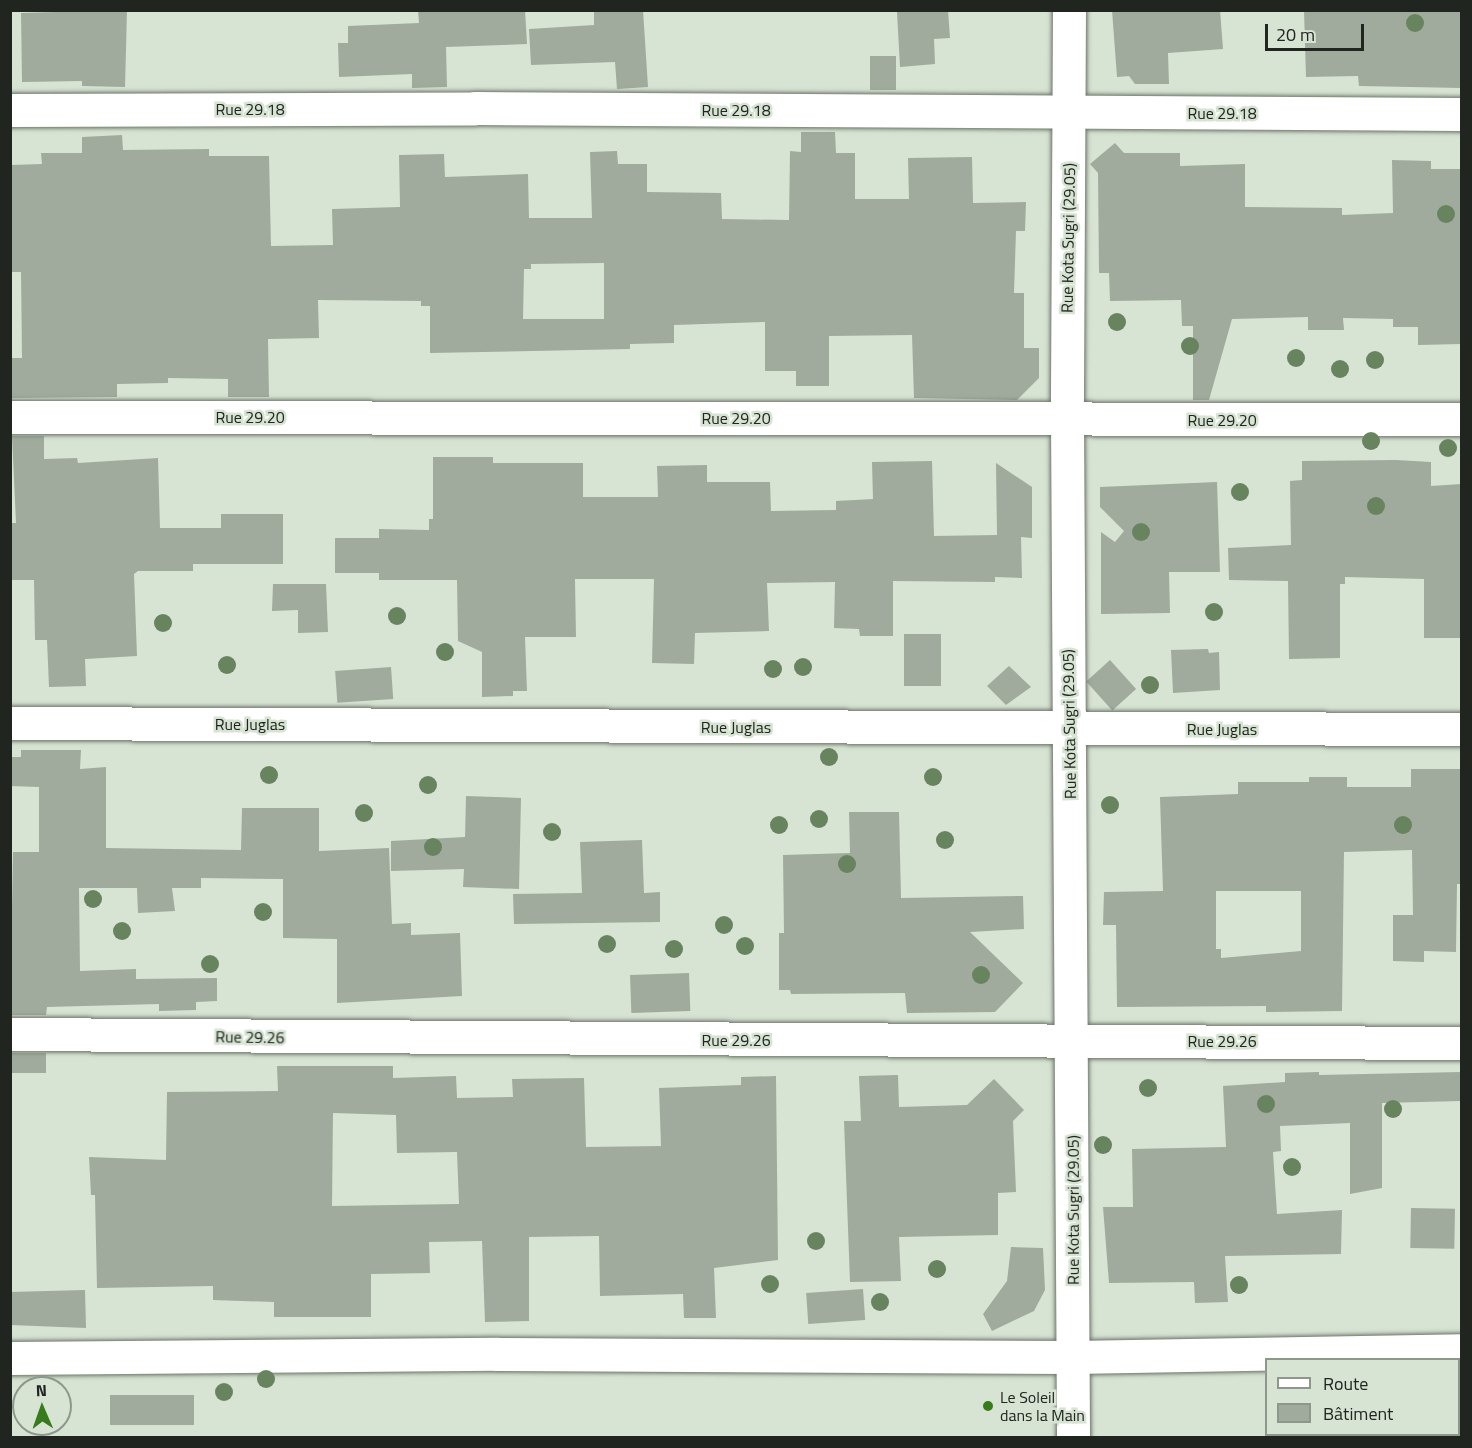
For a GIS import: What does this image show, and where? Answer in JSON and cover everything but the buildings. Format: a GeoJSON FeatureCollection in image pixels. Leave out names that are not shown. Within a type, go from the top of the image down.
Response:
{"type":"FeatureCollection","features":[{"type":"Feature","properties":{"kind":"street","name":"Rue Kota Sugri (29.05)"},"geometry":{"type":"LineString","coordinates":[[1069,10],[1067,420],[1073,1040],[1073,1437]]}},
{"type":"Feature","properties":{"kind":"street","name":"Rue 29.18"},"geometry":{"type":"LineString","coordinates":[[10,110],[1461,114]]}},
{"type":"Feature","properties":{"kind":"street","name":"Rue 29.20"},"geometry":{"type":"LineString","coordinates":[[10,417],[1461,420]]}},
{"type":"Feature","properties":{"kind":"street","name":"Rue Juglas"},"geometry":{"type":"LineString","coordinates":[[10,723],[1461,729]]}},
{"type":"Feature","properties":{"kind":"street","name":"Rue 29.26"},"geometry":{"type":"LineString","coordinates":[[10,1034],[1461,1042]]}},
{"type":"Feature","properties":{"kind":"street"},"geometry":{"type":"LineString","coordinates":[[10,1358],[486,1354],[1073,1357],[1461,1350]]}},
{"type":"Feature","properties":{"kind":"place","name":"Le Soleil dans la Main"},"geometry":{"type":"Point","coordinates":[988,1406]}}]}
